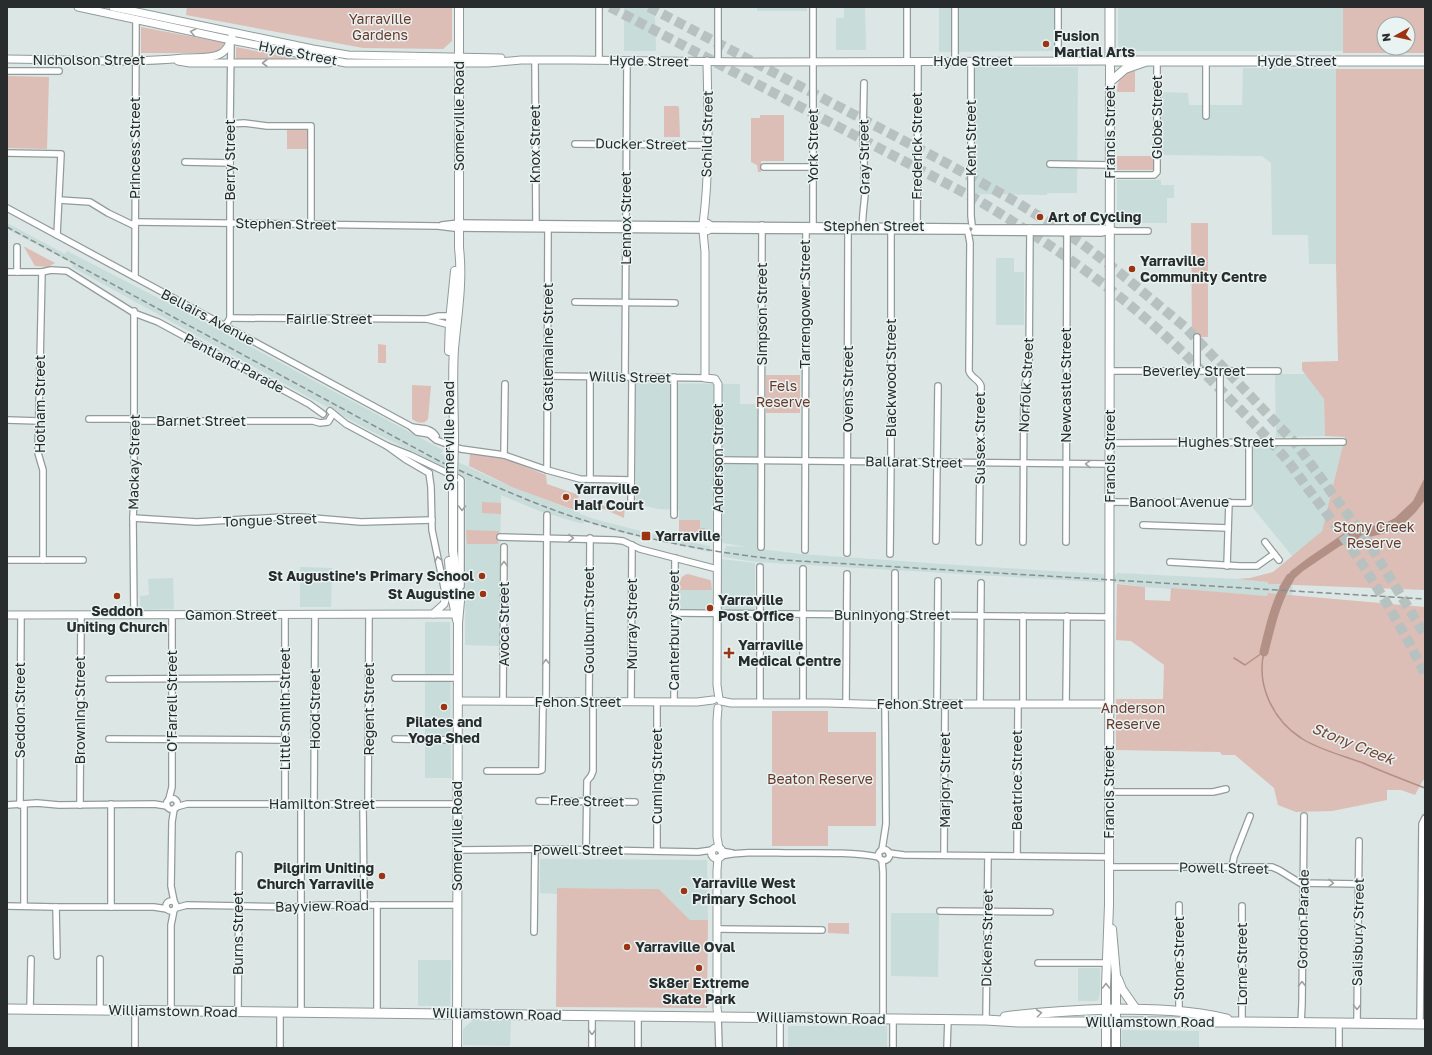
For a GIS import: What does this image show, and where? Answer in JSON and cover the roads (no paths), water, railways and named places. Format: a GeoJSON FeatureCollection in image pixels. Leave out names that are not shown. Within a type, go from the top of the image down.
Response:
{"type":"FeatureCollection","features":[{"type":"Feature","properties":{"kind":"main road","name":"Somerville Road"},"geometry":{"type":"LineString","coordinates":[[457,1048],[458,614],[460,601],[454,551],[449,441],[454,365],[450,322],[460,271],[459,7]]}},
{"type":"Feature","properties":{"kind":"main road","name":"Francis Street"},"geometry":{"type":"LineString","coordinates":[[1106,1048],[1111,1022],[1106,963],[1109,905],[1110,7]]}},
{"type":"Feature","properties":{"kind":"main road","name":"Hyde Street"},"geometry":{"type":"LineString","coordinates":[[1110,61],[1425,61]]}},
{"type":"Feature","properties":{"kind":"main road"},"geometry":{"type":"LineString","coordinates":[[1110,82],[1125,69],[1153,61]]}},
{"type":"Feature","properties":{"kind":"main road","name":"Somerville Road"},"geometry":{"type":"LineString","coordinates":[[451,478],[449,554],[450,579],[458,614]]}},
{"type":"Feature","properties":{"kind":"main road","name":"Francis Street"},"geometry":{"type":"LineString","coordinates":[[1109,905],[1116,975],[1111,1010]]}},
{"type":"Feature","properties":{"kind":"main road"},"geometry":{"type":"LineString","coordinates":[[1116,975],[1122,989],[1136,1009]]}},
{"type":"Feature","properties":{"kind":"main road","name":"Williamstown Road"},"geometry":{"type":"LineString","coordinates":[[7,1009],[718,1016],[986,1020],[1019,1022],[1423,1024]]}},
{"type":"Feature","properties":{"kind":"main road","name":"Williamstown Road"},"geometry":{"type":"LineString","coordinates":[[986,1020],[1054,1011],[1136,1009],[1206,1014],[1242,1022]]}},
{"type":"Feature","properties":{"kind":"main road","name":"Francis Street"},"geometry":{"type":"LineString","coordinates":[[1111,1022],[1116,1048]]}},
{"type":"Feature","properties":{"kind":"street","name":"Hyde Street"},"geometry":{"type":"LineString","coordinates":[[78,7],[346,63],[510,58],[521,60],[707,61],[1110,61]]}},
{"type":"Feature","properties":{"kind":"street","name":"Hyde Street"},"geometry":{"type":"LineString","coordinates":[[113,7],[330,53],[357,56],[459,59]]}},
{"type":"Feature","properties":{"kind":"street"},"geometry":{"type":"LineString","coordinates":[[599,7],[599,60]]}},
{"type":"Feature","properties":{"kind":"street"},"geometry":{"type":"LineString","coordinates":[[718,7],[718,61]]}},
{"type":"Feature","properties":{"kind":"street","name":"York Street"},"geometry":{"type":"LineString","coordinates":[[813,7],[813,228]]}},
{"type":"Feature","properties":{"kind":"street"},"geometry":{"type":"LineString","coordinates":[[907,7],[907,61]]}},
{"type":"Feature","properties":{"kind":"street"},"geometry":{"type":"LineString","coordinates":[[954,7],[955,61]]}},
{"type":"Feature","properties":{"kind":"street"},"geometry":{"type":"LineString","coordinates":[[1058,7],[1058,61]]}},
{"type":"Feature","properties":{"kind":"street"},"geometry":{"type":"LineString","coordinates":[[135,12],[136,20]]}},
{"type":"Feature","properties":{"kind":"street","name":"Princess Street"},"geometry":{"type":"LineString","coordinates":[[135,277],[136,20]]}},
{"type":"Feature","properties":{"kind":"street"},"geometry":{"type":"LineString","coordinates":[[231,40],[233,32]]}},
{"type":"Feature","properties":{"kind":"street","name":"Nicholson Street"},"geometry":{"type":"LineString","coordinates":[[7,59],[171,60],[197,58],[221,53],[227,48],[231,40]]}},
{"type":"Feature","properties":{"kind":"street","name":"Berry Street"},"geometry":{"type":"LineString","coordinates":[[226,326],[230,318],[231,40]]}},
{"type":"Feature","properties":{"kind":"street"},"geometry":{"type":"LineString","coordinates":[[197,58],[230,61]]}},
{"type":"Feature","properties":{"kind":"street","name":"Nicholson Street"},"geometry":{"type":"LineString","coordinates":[[171,60],[190,63],[230,61],[346,63]]}},
{"type":"Feature","properties":{"kind":"street","name":"Knox Street"},"geometry":{"type":"LineString","coordinates":[[535,60],[536,226]]}},
{"type":"Feature","properties":{"kind":"street","name":"Lennox Street"},"geometry":{"type":"LineString","coordinates":[[625,376],[627,60]]}},
{"type":"Feature","properties":{"kind":"street","name":"Schild Street"},"geometry":{"type":"LineString","coordinates":[[705,378],[707,61]]}},
{"type":"Feature","properties":{"kind":"street","name":"Frederick Street"},"geometry":{"type":"LineString","coordinates":[[917,229],[918,61]]}},
{"type":"Feature","properties":{"kind":"street","name":"Kent Street"},"geometry":{"type":"LineString","coordinates":[[970,229],[971,61]]}},
{"type":"Feature","properties":{"kind":"street","name":"Globe Street"},"geometry":{"type":"LineString","coordinates":[[1110,175],[1151,176],[1156,174],[1153,61]]}},
{"type":"Feature","properties":{"kind":"street"},"geometry":{"type":"LineString","coordinates":[[1206,61],[1206,116]]}},
{"type":"Feature","properties":{"kind":"street"},"geometry":{"type":"LineString","coordinates":[[7,71],[59,71]]}},
{"type":"Feature","properties":{"kind":"street","name":"Gray Street"},"geometry":{"type":"LineString","coordinates":[[862,229],[865,194],[863,132],[864,83]]}},
{"type":"Feature","properties":{"kind":"street"},"geometry":{"type":"LineString","coordinates":[[230,124],[244,123],[267,126],[311,126],[311,224]]}},
{"type":"Feature","properties":{"kind":"street","name":"Ducker Street"},"geometry":{"type":"LineString","coordinates":[[574,144],[707,145]]}},
{"type":"Feature","properties":{"kind":"street"},"geometry":{"type":"LineString","coordinates":[[7,153],[61,154],[57,235]]}},
{"type":"Feature","properties":{"kind":"street"},"geometry":{"type":"LineString","coordinates":[[186,162],[230,163]]}},
{"type":"Feature","properties":{"kind":"street"},"geometry":{"type":"LineString","coordinates":[[1050,164],[1110,165]]}},
{"type":"Feature","properties":{"kind":"street"},"geometry":{"type":"LineString","coordinates":[[764,167],[813,167]]}},
{"type":"Feature","properties":{"kind":"street","name":"Stephen Street"},"geometry":{"type":"LineString","coordinates":[[59,200],[90,202],[108,213],[135,224],[230,223],[438,226],[970,229],[1100,233],[1110,231],[1148,231]]}},
{"type":"Feature","properties":{"kind":"street","name":"Bellairs Avenue"},"geometry":{"type":"LineString","coordinates":[[7,208],[410,426],[417,432],[430,433],[435,440],[449,441],[467,451],[504,454],[547,470],[580,479],[631,480]]}},
{"type":"Feature","properties":{"kind":"street","name":"Castlemaine Street"},"geometry":{"type":"LineString","coordinates":[[547,470],[548,226]]}},
{"type":"Feature","properties":{"kind":"street","name":"Simpson Street"},"geometry":{"type":"LineString","coordinates":[[760,547],[762,228]]}},
{"type":"Feature","properties":{"kind":"street","name":"Tarrengower Street"},"geometry":{"type":"LineString","coordinates":[[805,550],[806,228]]}},
{"type":"Feature","properties":{"kind":"street","name":"Ovens Street"},"geometry":{"type":"LineString","coordinates":[[847,553],[848,228]]}},
{"type":"Feature","properties":{"kind":"street","name":"Blackwood Street"},"geometry":{"type":"LineString","coordinates":[[890,229],[890,554]]}},
{"type":"Feature","properties":{"kind":"street","name":"Sussex Street"},"geometry":{"type":"LineString","coordinates":[[970,229],[969,371],[971,376],[981,384],[979,542]]}},
{"type":"Feature","properties":{"kind":"street","name":"Norfolk Street"},"geometry":{"type":"LineString","coordinates":[[1023,542],[1024,390],[1029,368],[1030,230]]}},
{"type":"Feature","properties":{"kind":"street","name":"Newcastle Street"},"geometry":{"type":"LineString","coordinates":[[1066,542],[1067,231]]}},
{"type":"Feature","properties":{"kind":"street"},"geometry":{"type":"LineString","coordinates":[[17,247],[17,272]]}},
{"type":"Feature","properties":{"kind":"street","name":"Pentland Parade"},"geometry":{"type":"LineString","coordinates":[[7,272],[42,272],[51,270],[65,271],[105,294],[124,302],[134,311],[150,316],[158,322],[327,415],[387,446],[429,473]]}},
{"type":"Feature","properties":{"kind":"street","name":"Hotham Street"},"geometry":{"type":"LineString","coordinates":[[42,272],[38,453],[43,470],[43,560]]}},
{"type":"Feature","properties":{"kind":"street"},"geometry":{"type":"LineString","coordinates":[[575,302],[676,303]]}},
{"type":"Feature","properties":{"kind":"street","name":"Mackay Street"},"geometry":{"type":"LineString","coordinates":[[134,311],[134,615]]}},
{"type":"Feature","properties":{"kind":"street"},"geometry":{"type":"LineString","coordinates":[[442,316],[450,322]]}},
{"type":"Feature","properties":{"kind":"street","name":"Fairlie Street"},"geometry":{"type":"LineString","coordinates":[[427,319],[442,316],[450,322]]}},
{"type":"Feature","properties":{"kind":"street","name":"Fairlie Street"},"geometry":{"type":"LineString","coordinates":[[230,318],[427,319],[450,322]]}},
{"type":"Feature","properties":{"kind":"street"},"geometry":{"type":"LineString","coordinates":[[1197,337],[1197,371]]}},
{"type":"Feature","properties":{"kind":"street","name":"Beverley Street"},"geometry":{"type":"LineString","coordinates":[[1110,371],[1278,371]]}},
{"type":"Feature","properties":{"kind":"street"},"geometry":{"type":"LineString","coordinates":[[1220,371],[1220,442]]}},
{"type":"Feature","properties":{"kind":"street","name":"Willis Street"},"geometry":{"type":"LineString","coordinates":[[548,376],[713,378]]}},
{"type":"Feature","properties":{"kind":"street"},"geometry":{"type":"LineString","coordinates":[[590,376],[590,480]]}},
{"type":"Feature","properties":{"kind":"street"},"geometry":{"type":"LineString","coordinates":[[631,505],[632,376]]}},
{"type":"Feature","properties":{"kind":"street"},"geometry":{"type":"LineString","coordinates":[[674,377],[674,515]]}},
{"type":"Feature","properties":{"kind":"street","name":"Anderson Street"},"geometry":{"type":"LineString","coordinates":[[713,378],[717,380],[718,384],[718,1048]]}},
{"type":"Feature","properties":{"kind":"street"},"geometry":{"type":"LineString","coordinates":[[504,454],[505,384]]}},
{"type":"Feature","properties":{"kind":"street"},"geometry":{"type":"LineString","coordinates":[[936,541],[938,386]]}},
{"type":"Feature","properties":{"kind":"street","name":"Barnet Street"},"geometry":{"type":"LineString","coordinates":[[90,419],[129,419],[142,421],[312,421],[327,415]]}},
{"type":"Feature","properties":{"kind":"street"},"geometry":{"type":"LineString","coordinates":[[7,420],[39,421]]}},
{"type":"Feature","properties":{"kind":"street","name":"Banool Avenue"},"geometry":{"type":"LineString","coordinates":[[1110,502],[1249,503],[1249,442]]}},
{"type":"Feature","properties":{"kind":"street","name":"Hughes Street"},"geometry":{"type":"LineString","coordinates":[[1110,443],[1343,442]]}},
{"type":"Feature","properties":{"kind":"street","name":"Pentland Parade"},"geometry":{"type":"LineString","coordinates":[[387,446],[410,455],[434,468],[458,478],[462,483]]}},
{"type":"Feature","properties":{"kind":"street","name":"Ballarat Street"},"geometry":{"type":"LineString","coordinates":[[718,460],[1110,464]]}},
{"type":"Feature","properties":{"kind":"street","name":"Somerville Road"},"geometry":{"type":"LineString","coordinates":[[434,468],[432,472],[429,473],[431,487],[432,532],[446,598]]}},
{"type":"Feature","properties":{"kind":"street","name":"Somerville Road"},"geometry":{"type":"LineString","coordinates":[[460,601],[462,483]]}},
{"type":"Feature","properties":{"kind":"street"},"geometry":{"type":"LineString","coordinates":[[1227,566],[1229,502]]}},
{"type":"Feature","properties":{"kind":"street"},"geometry":{"type":"LineString","coordinates":[[487,771],[542,770],[545,701],[547,515]]}},
{"type":"Feature","properties":{"kind":"street","name":"Tongue Street"},"geometry":{"type":"LineString","coordinates":[[133,518],[197,522],[282,517],[301,517],[361,522],[432,520]]}},
{"type":"Feature","properties":{"kind":"street"},"geometry":{"type":"LineString","coordinates":[[1143,525],[1228,528]]}},
{"type":"Feature","properties":{"kind":"street"},"geometry":{"type":"LineString","coordinates":[[502,537],[590,538],[614,540],[640,549],[717,569]]}},
{"type":"Feature","properties":{"kind":"street","name":"Goulburn Street"},"geometry":{"type":"LineString","coordinates":[[586,850],[587,782],[592,771],[590,538]]}},
{"type":"Feature","properties":{"kind":"street"},"geometry":{"type":"LineString","coordinates":[[1265,542],[1279,560]]}},
{"type":"Feature","properties":{"kind":"street","name":"Murray Street"},"geometry":{"type":"LineString","coordinates":[[631,702],[632,545]]}},
{"type":"Feature","properties":{"kind":"street","name":"Avoca Street"},"geometry":{"type":"LineString","coordinates":[[503,701],[504,547]]}},
{"type":"Feature","properties":{"kind":"street"},"geometry":{"type":"LineString","coordinates":[[1170,562],[1227,566],[1256,566],[1274,554]]}},
{"type":"Feature","properties":{"kind":"street","name":"Canterbury Street"},"geometry":{"type":"LineString","coordinates":[[674,702],[675,558]]}},
{"type":"Feature","properties":{"kind":"street"},"geometry":{"type":"LineString","coordinates":[[7,560],[83,560]]}},
{"type":"Feature","properties":{"kind":"street"},"geometry":{"type":"LineString","coordinates":[[760,567],[760,702]]}},
{"type":"Feature","properties":{"kind":"street"},"geometry":{"type":"LineString","coordinates":[[803,569],[803,703]]}},
{"type":"Feature","properties":{"kind":"street"},"geometry":{"type":"LineString","coordinates":[[894,705],[895,572]]}},
{"type":"Feature","properties":{"kind":"street"},"geometry":{"type":"LineString","coordinates":[[846,704],[847,574]]}},
{"type":"Feature","properties":{"kind":"street"},"geometry":{"type":"LineString","coordinates":[[433,614],[443,605],[450,579]]}},
{"type":"Feature","properties":{"kind":"street","name":"Marjory Street"},"geometry":{"type":"LineString","coordinates":[[938,581],[944,855]]}},
{"type":"Feature","properties":{"kind":"street"},"geometry":{"type":"LineString","coordinates":[[980,704],[981,583]]}},
{"type":"Feature","properties":{"kind":"street","name":"Buninyong Street"},"geometry":{"type":"LineString","coordinates":[[675,613],[1109,616]]}},
{"type":"Feature","properties":{"kind":"street","name":"Gamon Street"},"geometry":{"type":"LineString","coordinates":[[7,615],[458,614]]}},
{"type":"Feature","properties":{"kind":"street","name":"Seddon Street"},"geometry":{"type":"LineString","coordinates":[[21,615],[24,906]]}},
{"type":"Feature","properties":{"kind":"street","name":"Browning Street"},"geometry":{"type":"LineString","coordinates":[[80,805],[81,615]]}},
{"type":"Feature","properties":{"kind":"street","name":"O'Farrell Street"},"geometry":{"type":"LineString","coordinates":[[171,1011],[172,615]]}},
{"type":"Feature","properties":{"kind":"street","name":"Little Smith Street"},"geometry":{"type":"LineString","coordinates":[[285,615],[285,804]]}},
{"type":"Feature","properties":{"kind":"street","name":"Hood Street"},"geometry":{"type":"LineString","coordinates":[[314,804],[315,615]]}},
{"type":"Feature","properties":{"kind":"street","name":"Regent Street"},"geometry":{"type":"LineString","coordinates":[[364,905],[369,615]]}},
{"type":"Feature","properties":{"kind":"street","name":"Beatrice Street"},"geometry":{"type":"LineString","coordinates":[[1017,856],[1023,616]]}},
{"type":"Feature","properties":{"kind":"street"},"geometry":{"type":"LineString","coordinates":[[1066,704],[1067,616]]}},
{"type":"Feature","properties":{"kind":"street"},"geometry":{"type":"LineString","coordinates":[[110,679],[286,678]]}},
{"type":"Feature","properties":{"kind":"street"},"geometry":{"type":"LineString","coordinates":[[395,678],[458,678]]}},
{"type":"Feature","properties":{"kind":"street","name":"Fehon Street"},"geometry":{"type":"LineString","coordinates":[[458,701],[760,702],[886,705],[1109,704]]}},
{"type":"Feature","properties":{"kind":"street","name":"Cuming Street"},"geometry":{"type":"LineString","coordinates":[[657,851],[658,702]]}},
{"type":"Feature","properties":{"kind":"street"},"geometry":{"type":"LineString","coordinates":[[883,1019],[883,872],[886,824],[886,705]]}},
{"type":"Feature","properties":{"kind":"street"},"geometry":{"type":"LineString","coordinates":[[394,739],[458,740]]}},
{"type":"Feature","properties":{"kind":"street"},"geometry":{"type":"LineString","coordinates":[[109,740],[285,740]]}},
{"type":"Feature","properties":{"kind":"street"},"geometry":{"type":"LineString","coordinates":[[1109,792],[1213,792],[1226,789]]}},
{"type":"Feature","properties":{"kind":"street","name":"Free Street"},"geometry":{"type":"LineString","coordinates":[[539,801],[635,802]]}},
{"type":"Feature","properties":{"kind":"street","name":"Hamilton Street"},"geometry":{"type":"LineString","coordinates":[[7,805],[37,803],[59,805],[457,804]]}},
{"type":"Feature","properties":{"kind":"street"},"geometry":{"type":"LineString","coordinates":[[111,804],[111,907]]}},
{"type":"Feature","properties":{"kind":"street"},"geometry":{"type":"LineString","coordinates":[[301,804],[301,1012]]}},
{"type":"Feature","properties":{"kind":"street"},"geometry":{"type":"LineString","coordinates":[[1232,867],[1234,857],[1250,816]]}},
{"type":"Feature","properties":{"kind":"street","name":"Gordon Parade"},"geometry":{"type":"LineString","coordinates":[[1301,1023],[1304,816]]}},
{"type":"Feature","properties":{"kind":"street"},"geometry":{"type":"LineString","coordinates":[[1423,1024],[1422,824],[1425,818]]}},
{"type":"Feature","properties":{"kind":"street","name":"Salisbury Street"},"geometry":{"type":"LineString","coordinates":[[1357,1024],[1359,841]]}},
{"type":"Feature","properties":{"kind":"street","name":"Powell Street"},"geometry":{"type":"LineString","coordinates":[[458,850],[586,850],[717,853],[1109,857]]}},
{"type":"Feature","properties":{"kind":"street"},"geometry":{"type":"LineString","coordinates":[[534,932],[535,850]]}},
{"type":"Feature","properties":{"kind":"street","name":"Burns Street"},"geometry":{"type":"LineString","coordinates":[[238,1012],[239,855]]}},
{"type":"Feature","properties":{"kind":"street","name":"Dickens Street"},"geometry":{"type":"LineString","coordinates":[[986,1020],[988,856]]}},
{"type":"Feature","properties":{"kind":"street","name":"Powell Street"},"geometry":{"type":"LineString","coordinates":[[1109,867],[1272,867],[1296,881],[1304,883],[1358,884]]}},
{"type":"Feature","properties":{"kind":"street","name":"Bayview Road"},"geometry":{"type":"LineString","coordinates":[[7,906],[154,907],[187,905],[301,907],[457,905]]}},
{"type":"Feature","properties":{"kind":"street"},"geometry":{"type":"LineString","coordinates":[[377,905],[378,1013]]}},
{"type":"Feature","properties":{"kind":"street","name":"Stone Street"},"geometry":{"type":"LineString","coordinates":[[1179,905],[1179,1011]]}},
{"type":"Feature","properties":{"kind":"street","name":"Lorne Street"},"geometry":{"type":"LineString","coordinates":[[1242,906],[1242,1022]]}},
{"type":"Feature","properties":{"kind":"street"},"geometry":{"type":"LineString","coordinates":[[56,907],[57,956]]}},
{"type":"Feature","properties":{"kind":"street"},"geometry":{"type":"LineString","coordinates":[[940,911],[1050,912]]}},
{"type":"Feature","properties":{"kind":"street"},"geometry":{"type":"LineString","coordinates":[[717,929],[822,930]]}},
{"type":"Feature","properties":{"kind":"street"},"geometry":{"type":"LineString","coordinates":[[30,1009],[31,959]]}},
{"type":"Feature","properties":{"kind":"street"},"geometry":{"type":"LineString","coordinates":[[100,959],[100,1010]]}},
{"type":"Feature","properties":{"kind":"street"},"geometry":{"type":"LineString","coordinates":[[1038,963],[1106,963]]}},
{"type":"Feature","properties":{"kind":"street"},"geometry":{"type":"LineString","coordinates":[[135,1011],[135,1048]]}},
{"type":"Feature","properties":{"kind":"street"},"geometry":{"type":"LineString","coordinates":[[280,1012],[280,1048]]}},
{"type":"Feature","properties":{"kind":"street"},"geometry":{"type":"LineString","coordinates":[[592,1015],[592,1048]]}},
{"type":"Feature","properties":{"kind":"street"},"geometry":{"type":"LineString","coordinates":[[638,1016],[638,1048]]}},
{"type":"Feature","properties":{"kind":"street"},"geometry":{"type":"LineString","coordinates":[[780,1018],[780,1048]]}},
{"type":"Feature","properties":{"kind":"street"},"geometry":{"type":"LineString","coordinates":[[893,1019],[893,1048]]}},
{"type":"Feature","properties":{"kind":"street"},"geometry":{"type":"LineString","coordinates":[[947,1048],[948,1020]]}},
{"type":"Feature","properties":{"kind":"street"},"geometry":{"type":"LineString","coordinates":[[1339,1023],[1339,1048]]}},
{"type":"Feature","properties":{"kind":"waterway","name":"Stony Creek"},"geometry":{"type":"LineString","coordinates":[[1264,652],[1277,604],[1290,578]]}},
{"type":"Feature","properties":{"kind":"waterway","name":"Stony Creek"},"geometry":{"type":"LineString","coordinates":[[1264,652],[1262,677],[1269,701],[1282,722],[1291,730],[1315,746],[1363,763],[1425,788]]}},
{"type":"Feature","properties":{"kind":"waterway"},"geometry":{"type":"LineString","coordinates":[[1234,658],[1245,665],[1262,653]]}},
{"type":"Feature","properties":{"kind":"tunnel"},"geometry":{"type":"LineString","coordinates":[[610,7],[976,199],[1062,254],[1124,300],[1196,365],[1253,423],[1287,461],[1341,533],[1371,578],[1400,626],[1425,674]]}},
{"type":"Feature","properties":{"kind":"tunnel"},"geometry":{"type":"LineString","coordinates":[[649,7],[948,164],[1018,203],[1081,243],[1120,273],[1185,327],[1296,444],[1370,545],[1425,635]]}},
{"type":"Feature","properties":{"kind":"railway"},"geometry":{"type":"LineString","coordinates":[[7,227],[441,462],[546,507],[616,530],[671,543],[727,553],[783,560],[1425,599]]}},
{"type":"Feature","properties":{"kind":"place","name":"Fusion Martial Arts"},"geometry":{"type":"Point","coordinates":[1046,44]}},
{"type":"Feature","properties":{"kind":"place","name":"Art of Cycling"},"geometry":{"type":"Point","coordinates":[1040,217]}},
{"type":"Feature","properties":{"kind":"place","name":"Yarraville Community Centre"},"geometry":{"type":"Point","coordinates":[1132,269]}},
{"type":"Feature","properties":{"kind":"place","name":"Yarraville Half Court"},"geometry":{"type":"Point","coordinates":[566,497]}},
{"type":"Feature","properties":{"kind":"place","name":"Yarraville"},"geometry":{"type":"Point","coordinates":[646,536]}},
{"type":"Feature","properties":{"kind":"place","name":"St Augustine's Primary School"},"geometry":{"type":"Point","coordinates":[482,576]}},
{"type":"Feature","properties":{"kind":"place","name":"St Augustine"},"geometry":{"type":"Point","coordinates":[483,594]}},
{"type":"Feature","properties":{"kind":"place","name":"Seddon Uniting Church"},"geometry":{"type":"Point","coordinates":[117,596]}},
{"type":"Feature","properties":{"kind":"place","name":"Yarraville Post Office"},"geometry":{"type":"Point","coordinates":[710,608]}},
{"type":"Feature","properties":{"kind":"place","name":"Yarraville Medical Centre"},"geometry":{"type":"Point","coordinates":[729,653]}},
{"type":"Feature","properties":{"kind":"place","name":"Pilates and Yoga Shed"},"geometry":{"type":"Point","coordinates":[444,707]}},
{"type":"Feature","properties":{"kind":"place","name":"Pilgrim Uniting Church Yarraville"},"geometry":{"type":"Point","coordinates":[382,876]}},
{"type":"Feature","properties":{"kind":"place","name":"Yarraville West Primary School"},"geometry":{"type":"Point","coordinates":[684,891]}},
{"type":"Feature","properties":{"kind":"place","name":"Yarraville Oval"},"geometry":{"type":"Point","coordinates":[627,947]}},
{"type":"Feature","properties":{"kind":"place","name":"Sk8er Extreme Skate Park"},"geometry":{"type":"Point","coordinates":[699,968]}},
{"type":"Feature","properties":{"kind":"park label","name":"Yarraville Gardens"},"geometry":{"type":"Point","coordinates":[380,28]}},
{"type":"Feature","properties":{"kind":"park label","name":"Fels Reserve"},"geometry":{"type":"Point","coordinates":[783,394]}},
{"type":"Feature","properties":{"kind":"park label","name":"Stony Creek Reserve"},"geometry":{"type":"Point","coordinates":[1374,536]}},
{"type":"Feature","properties":{"kind":"park label","name":"Anderson Reserve"},"geometry":{"type":"Point","coordinates":[1133,716]}},
{"type":"Feature","properties":{"kind":"park label","name":"Beaton Reserve"},"geometry":{"type":"Point","coordinates":[820,779]}}]}
